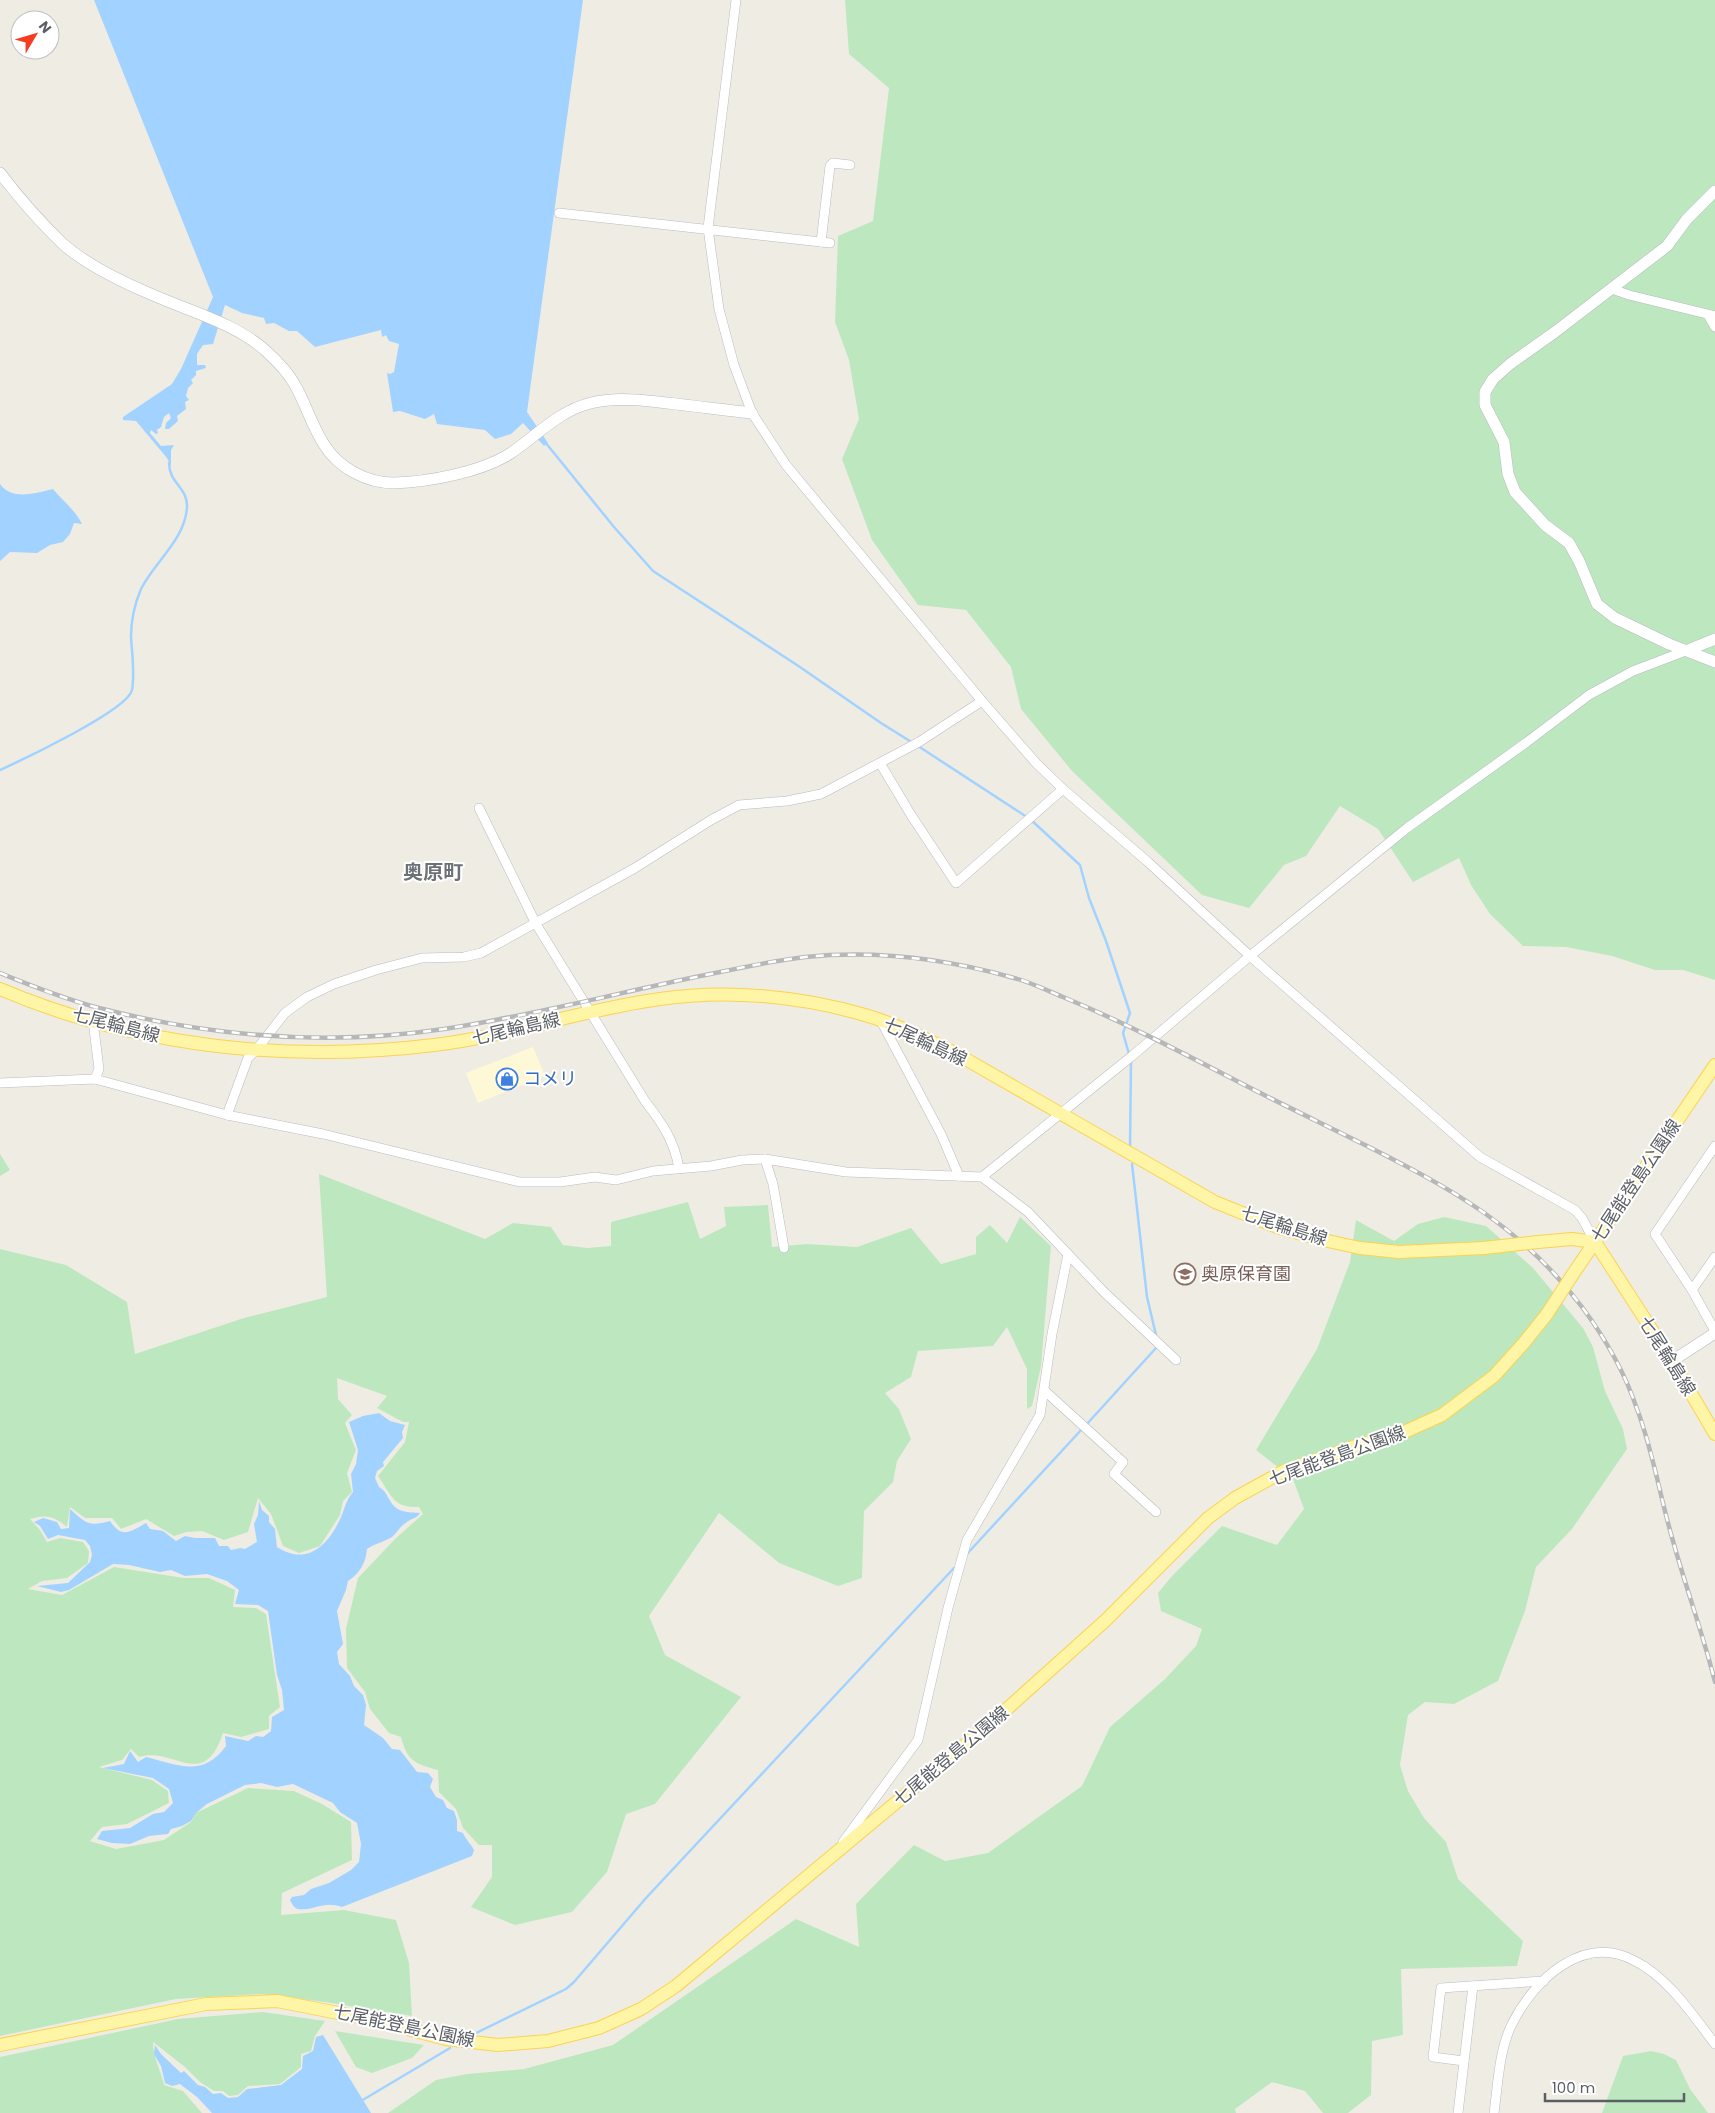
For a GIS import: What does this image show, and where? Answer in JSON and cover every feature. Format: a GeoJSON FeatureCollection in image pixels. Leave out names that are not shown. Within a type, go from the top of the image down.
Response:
{"type":"FeatureCollection","features":[{"type":"Feature","properties":{"kind":"main road","name":"七尾輪島線"},"geometry":{"type":"LineString","coordinates":[[0,989],[94,1021],[191,1043],[257,1050],[339,1053],[462,1041],[661,998],[756,995],[829,1006],[866,1015],[955,1053],[1215,1202],[1277,1227],[1360,1248],[1399,1252],[1484,1248],[1572,1239],[1595,1242],[1672,1361],[1715,1434]]}},
{"type":"Feature","properties":{"kind":"main road","name":"七尾能登島公園線"},"geometry":{"type":"LineString","coordinates":[[0,2045],[206,2004],[277,2001],[369,2019],[446,2039],[498,2045],[548,2041],[599,2028],[641,2009],[676,1986],[989,1725],[1084,1640],[1208,1518],[1235,1498],[1284,1471],[1359,1445],[1402,1433],[1442,1415],[1494,1376],[1524,1344],[1547,1314],[1715,1065]]}},
{"type":"Feature","properties":{"kind":"street"},"geometry":{"type":"LineString","coordinates":[[736,0],[708,228],[720,309],[734,365],[752,413],[786,465],[982,701],[1036,763],[1063,789],[1148,862],[1250,956],[1480,1157],[1493,1166],[1560,1200],[1575,1210],[1595,1242]]}},
{"type":"Feature","properties":{"kind":"street"},"geometry":{"type":"LineString","coordinates":[[559,213],[825,242],[830,166],[833,163],[850,165]]}},
{"type":"Feature","properties":{"kind":"street"},"geometry":{"type":"LineString","coordinates":[[0,173],[25,205],[64,245],[101,270],[252,339],[284,369],[294,384],[325,446],[345,467],[368,479],[392,483],[451,475],[477,468],[509,455],[564,414],[590,403],[627,399],[752,413]]}},
{"type":"Feature","properties":{"kind":"street"},"geometry":{"type":"LineString","coordinates":[[1715,190],[1688,219],[1667,246],[1510,364],[1494,379],[1485,392],[1485,405],[1504,442],[1508,474],[1515,492],[1545,526],[1569,543],[1579,561],[1597,604],[1615,618],[1670,644],[1715,662]]}},
{"type":"Feature","properties":{"kind":"street"},"geometry":{"type":"LineString","coordinates":[[1612,289],[1629,295],[1712,315],[1715,327]]}},
{"type":"Feature","properties":{"kind":"street"},"geometry":{"type":"LineString","coordinates":[[982,1177],[1130,1058],[1250,956],[1407,828],[1589,695],[1633,671],[1715,640]]}},
{"type":"Feature","properties":{"kind":"street"},"geometry":{"type":"LineString","coordinates":[[227,1115],[248,1058],[257,1050],[285,1013],[307,998],[334,984],[376,970],[422,958],[464,957],[481,952],[536,924],[635,868],[711,820],[739,805],[787,801],[821,794],[909,748],[982,701]]}},
{"type":"Feature","properties":{"kind":"street"},"geometry":{"type":"LineString","coordinates":[[880,763],[911,815],[956,883],[1063,789]]}},
{"type":"Feature","properties":{"kind":"street"},"geometry":{"type":"LineString","coordinates":[[479,808],[536,924],[645,1102],[664,1126],[677,1155],[679,1168]]}},
{"type":"Feature","properties":{"kind":"street"},"geometry":{"type":"LineString","coordinates":[[94,1021],[99,1069],[95,1079]]}},
{"type":"Feature","properties":{"kind":"street"},"geometry":{"type":"LineString","coordinates":[[881,1021],[941,1134],[959,1176]]}},
{"type":"Feature","properties":{"kind":"street"},"geometry":{"type":"LineString","coordinates":[[0,1083],[95,1079],[227,1115],[332,1137],[520,1182],[560,1182],[595,1177],[616,1180],[653,1171],[765,1159],[846,1172],[982,1177],[1028,1212],[1176,1360]]}},
{"type":"Feature","properties":{"kind":"street"},"geometry":{"type":"LineString","coordinates":[[1672,1361],[1715,1332],[1692,1290],[1655,1234],[1715,1146]]}},
{"type":"Feature","properties":{"kind":"street"},"geometry":{"type":"LineString","coordinates":[[765,1159],[773,1184],[784,1248]]}},
{"type":"Feature","properties":{"kind":"street"},"geometry":{"type":"LineString","coordinates":[[832,1856],[918,1740],[948,1608],[966,1540],[1040,1415],[1052,1334],[1068,1254]]}},
{"type":"Feature","properties":{"kind":"street"},"geometry":{"type":"LineString","coordinates":[[1692,1290],[1715,1257]]}},
{"type":"Feature","properties":{"kind":"street"},"geometry":{"type":"LineString","coordinates":[[1045,1391],[1123,1462],[1114,1474],[1156,1512]]}},
{"type":"Feature","properties":{"kind":"street"},"geometry":{"type":"LineString","coordinates":[[1494,2113],[1503,2051],[1512,2024],[1528,1998],[1544,1981],[1561,1965],[1576,1958],[1606,1951],[1633,1959],[1661,1979],[1715,2044]]}},
{"type":"Feature","properties":{"kind":"street"},"geometry":{"type":"LineString","coordinates":[[1464,2061],[1433,2057],[1441,1988],[1544,1981]]}},
{"type":"Feature","properties":{"kind":"street"},"geometry":{"type":"LineString","coordinates":[[1458,2113],[1474,1986]]}},
{"type":"Feature","properties":{"kind":"shaded area"},"geometry":{"type":"Polygon","coordinates":[[[533,1047],[545,1076],[478,1103],[466,1073],[533,1047]]]}},
{"type":"Feature","properties":{"kind":"green space"},"geometry":{"type":"Polygon","coordinates":[[[845,0],[1715,0],[1715,980],[1683,970],[1655,970],[1612,956],[1566,947],[1523,946],[1490,914],[1471,885],[1459,858],[1413,882],[1378,829],[1340,806],[1306,856],[1284,865],[1249,908],[1202,895],[1072,771],[1021,709],[1011,667],[966,610],[918,605],[872,540],[842,459],[859,419],[849,360],[835,322],[838,236],[873,221],[889,88],[849,54],[845,0]]]}},
{"type":"Feature","properties":{"kind":"green space"},"geometry":{"type":"Polygon","coordinates":[[[0,1154],[10,1170],[0,1176],[0,1154]]]}},
{"type":"Feature","properties":{"kind":"green space"},"geometry":{"type":"Polygon","coordinates":[[[319,1174],[485,1239],[513,1223],[551,1227],[563,1245],[587,1248],[611,1246],[611,1222],[688,1202],[700,1239],[726,1226],[724,1207],[768,1205],[772,1247],[807,1244],[857,1247],[911,1228],[941,1264],[976,1254],[976,1237],[990,1225],[1007,1243],[1020,1217],[1051,1246],[1041,1366],[1032,1406],[1027,1409],[1027,1369],[1007,1327],[993,1346],[918,1351],[911,1377],[885,1393],[899,1409],[911,1439],[897,1461],[893,1482],[864,1511],[862,1578],[838,1586],[779,1563],[719,1513],[649,1616],[665,1655],[741,1697],[655,1804],[626,1814],[607,1872],[572,1912],[515,1925],[471,1907],[492,1877],[492,1845],[479,1845],[463,1828],[456,1809],[439,1792],[438,1770],[423,1766],[409,1756],[401,1737],[389,1733],[370,1709],[365,1692],[347,1668],[346,1629],[358,1578],[395,1539],[423,1514],[419,1507],[410,1507],[398,1503],[390,1495],[378,1476],[405,1442],[409,1422],[403,1422],[377,1408],[387,1396],[337,1378],[338,1399],[352,1415],[345,1423],[356,1450],[347,1473],[352,1492],[343,1501],[340,1515],[320,1546],[299,1553],[283,1546],[271,1514],[258,1498],[248,1532],[224,1540],[202,1531],[186,1532],[174,1536],[146,1519],[121,1529],[112,1518],[85,1518],[70,1507],[67,1527],[50,1517],[30,1519],[40,1530],[47,1542],[60,1538],[83,1542],[89,1551],[88,1563],[67,1578],[42,1581],[28,1589],[62,1595],[114,1567],[184,1578],[209,1578],[235,1590],[233,1607],[256,1608],[266,1614],[280,1707],[269,1716],[269,1729],[241,1737],[223,1733],[215,1751],[207,1760],[197,1764],[152,1755],[139,1757],[131,1749],[122,1760],[99,1767],[152,1780],[168,1791],[169,1803],[127,1824],[102,1827],[90,1841],[116,1849],[164,1840],[191,1822],[196,1813],[248,1788],[294,1791],[322,1804],[351,1822],[352,1860],[282,1893],[281,1915],[344,1910],[396,1920],[409,1963],[412,2016],[261,1994],[176,1999],[0,2036],[0,1249],[66,1265],[127,1302],[135,1354],[244,1318],[327,1297],[319,1174]]]}},
{"type":"Feature","properties":{"kind":"green space"},"geometry":{"type":"Polygon","coordinates":[[[1444,1217],[1486,1226],[1533,1268],[1583,1328],[1593,1347],[1605,1391],[1623,1429],[1627,1449],[1572,1529],[1536,1567],[1525,1611],[1498,1681],[1454,1704],[1425,1702],[1408,1715],[1400,1765],[1408,1791],[1424,1818],[1446,1842],[1458,1879],[1523,1941],[1517,1966],[1401,1969],[1403,2035],[1372,2041],[1371,2095],[1348,2113],[1323,2113],[1305,2091],[1272,2082],[1235,2109],[1236,2113],[388,2113],[436,2080],[467,2074],[524,2069],[613,2045],[796,1919],[859,1947],[856,1904],[914,1845],[945,1861],[988,1853],[1082,1786],[1110,1727],[1165,1679],[1196,1646],[1202,1629],[1161,1611],[1158,1593],[1172,1576],[1222,1526],[1277,1545],[1304,1509],[1293,1479],[1256,1450],[1317,1349],[1350,1262],[1356,1220],[1394,1241],[1418,1224],[1444,1217]]]}},
{"type":"Feature","properties":{"kind":"green space"},"geometry":{"type":"Polygon","coordinates":[[[263,2012],[325,2021],[315,2036],[311,2051],[301,2054],[301,2067],[280,2084],[248,2086],[238,2095],[229,2096],[223,2091],[214,2091],[200,2082],[185,2067],[153,2042],[154,2053],[164,2085],[183,2091],[202,2113],[0,2113],[0,2057],[178,2019],[263,2012]]]}},
{"type":"Feature","properties":{"kind":"green space"},"geometry":{"type":"Polygon","coordinates":[[[335,2031],[424,2045],[412,2058],[372,2073],[356,2067],[335,2031]]]}},
{"type":"Feature","properties":{"kind":"green space"},"geometry":{"type":"Polygon","coordinates":[[[1651,2051],[1664,2054],[1676,2060],[1690,2089],[1708,2113],[1602,2113],[1623,2056],[1651,2051]]]}},
{"type":"Feature","properties":{"kind":"water"},"geometry":{"type":"Polygon","coordinates":[[[94,0],[583,0],[527,412],[548,443],[544,446],[523,423],[511,434],[495,439],[485,430],[437,424],[434,414],[425,419],[400,411],[393,412],[387,373],[394,372],[399,344],[389,341],[386,335],[382,337],[381,330],[315,347],[297,331],[289,331],[274,323],[266,324],[264,318],[242,313],[225,305],[213,344],[203,345],[197,354],[197,365],[205,365],[206,368],[196,371],[196,375],[191,380],[193,383],[188,388],[186,396],[189,400],[185,402],[186,409],[177,416],[178,421],[169,429],[165,429],[166,423],[171,418],[169,413],[164,417],[161,427],[157,430],[158,433],[156,434],[151,430],[150,433],[161,446],[174,445],[171,450],[171,466],[167,458],[136,421],[123,420],[123,417],[172,384],[181,369],[213,297],[94,0]]]}},
{"type":"Feature","properties":{"kind":"water"},"geometry":{"type":"Polygon","coordinates":[[[0,484],[11,493],[18,494],[32,494],[53,489],[73,510],[82,524],[74,523],[70,534],[63,542],[50,545],[37,553],[10,552],[0,561],[0,484]]]}},
{"type":"Feature","properties":{"kind":"water"},"geometry":{"type":"Polygon","coordinates":[[[379,1413],[390,1421],[405,1425],[402,1432],[403,1438],[383,1462],[384,1466],[377,1471],[375,1478],[379,1487],[385,1492],[394,1506],[404,1511],[420,1513],[403,1525],[392,1537],[367,1549],[361,1568],[348,1581],[337,1611],[343,1644],[337,1652],[339,1664],[350,1676],[354,1686],[363,1695],[366,1705],[364,1725],[383,1738],[392,1749],[400,1750],[417,1772],[428,1773],[433,1779],[430,1787],[436,1797],[443,1800],[447,1808],[454,1811],[457,1820],[457,1831],[463,1833],[473,1848],[472,1856],[342,1907],[324,1905],[309,1909],[297,1908],[293,1906],[290,1900],[292,1897],[304,1895],[311,1889],[329,1883],[351,1870],[359,1862],[361,1844],[357,1823],[340,1812],[333,1803],[293,1784],[277,1787],[261,1783],[245,1785],[207,1804],[196,1813],[191,1821],[171,1829],[168,1834],[149,1836],[130,1844],[112,1843],[97,1839],[102,1831],[130,1828],[153,1814],[164,1812],[173,1803],[169,1789],[153,1778],[103,1768],[124,1764],[130,1751],[138,1762],[146,1757],[179,1765],[199,1766],[217,1756],[226,1746],[225,1736],[248,1741],[256,1736],[263,1737],[271,1731],[272,1717],[284,1710],[268,1611],[258,1605],[235,1604],[239,1590],[227,1581],[207,1574],[185,1576],[171,1570],[160,1572],[129,1565],[113,1564],[69,1590],[61,1592],[37,1586],[68,1583],[90,1562],[92,1555],[90,1546],[85,1540],[58,1535],[48,1539],[40,1526],[34,1522],[43,1518],[57,1522],[61,1529],[69,1528],[70,1509],[80,1518],[92,1524],[110,1521],[114,1527],[122,1532],[131,1531],[146,1523],[150,1529],[163,1531],[176,1541],[185,1536],[215,1538],[219,1546],[228,1546],[231,1550],[245,1549],[257,1542],[254,1524],[258,1515],[259,1501],[262,1510],[269,1516],[269,1522],[275,1529],[277,1547],[288,1553],[298,1555],[308,1553],[324,1544],[330,1536],[353,1492],[351,1474],[356,1464],[358,1450],[349,1422],[363,1416],[379,1413]]]}},
{"type":"Feature","properties":{"kind":"water"},"geometry":{"type":"Polygon","coordinates":[[[323,2035],[371,2113],[212,2113],[197,2097],[180,2084],[172,2086],[165,2083],[161,2066],[154,2054],[155,2045],[161,2054],[181,2073],[184,2071],[198,2085],[205,2087],[213,2094],[221,2093],[228,2098],[238,2097],[247,2089],[281,2085],[302,2069],[303,2056],[313,2051],[316,2037],[323,2035]]]}},
{"type":"Feature","properties":{"kind":"waterway"},"geometry":{"type":"LineString","coordinates":[[545,442],[614,527],[653,571],[913,743]]}},
{"type":"Feature","properties":{"kind":"waterway"},"geometry":{"type":"LineString","coordinates":[[0,770],[73,734],[113,710],[126,699],[132,690],[131,631],[137,600],[147,579],[181,530],[187,507],[185,495],[172,476],[169,463]]}},
{"type":"Feature","properties":{"kind":"waterway"},"geometry":{"type":"LineString","coordinates":[[918,746],[1030,819],[1080,865],[1089,898],[1106,941],[1130,1013],[1123,1033],[1129,1054]]}},
{"type":"Feature","properties":{"kind":"waterway"},"geometry":{"type":"LineString","coordinates":[[1130,1148],[1131,1060]]}},
{"type":"Feature","properties":{"kind":"waterway"},"geometry":{"type":"LineString","coordinates":[[1132,1164],[1147,1297],[1156,1335]]}},
{"type":"Feature","properties":{"kind":"waterway"},"geometry":{"type":"LineString","coordinates":[[1086,1425],[1156,1348]]}},
{"type":"Feature","properties":{"kind":"waterway"},"geometry":{"type":"LineString","coordinates":[[966,1555],[1082,1429]]}},
{"type":"Feature","properties":{"kind":"waterway"},"geometry":{"type":"LineString","coordinates":[[474,2034],[566,1989],[574,1982],[646,1898],[954,1568]]}},
{"type":"Feature","properties":{"kind":"waterway"},"geometry":{"type":"LineString","coordinates":[[361,2101],[450,2048]]}},
{"type":"Feature","properties":{"kind":"railway"},"geometry":{"type":"LineString","coordinates":[[0,973],[74,1001],[142,1018],[227,1032],[314,1037],[357,1037],[444,1029],[533,1013],[758,964],[831,955],[884,956],[937,961],[989,971],[1038,986],[1149,1036],[1427,1178],[1484,1212],[1535,1254],[1582,1307],[1614,1356],[1627,1382],[1648,1441],[1668,1524],[1715,1682]]}},
{"type":"Feature","properties":{"kind":"place","name":"コメリ"},"geometry":{"type":"Point","coordinates":[507,1079]}},
{"type":"Feature","properties":{"kind":"place","name":"奥原保育園"},"geometry":{"type":"Point","coordinates":[1185,1274]}},
{"type":"Feature","properties":{"kind":"district","name":"奥原町"},"geometry":{"type":"Point","coordinates":[433,872]}}]}
